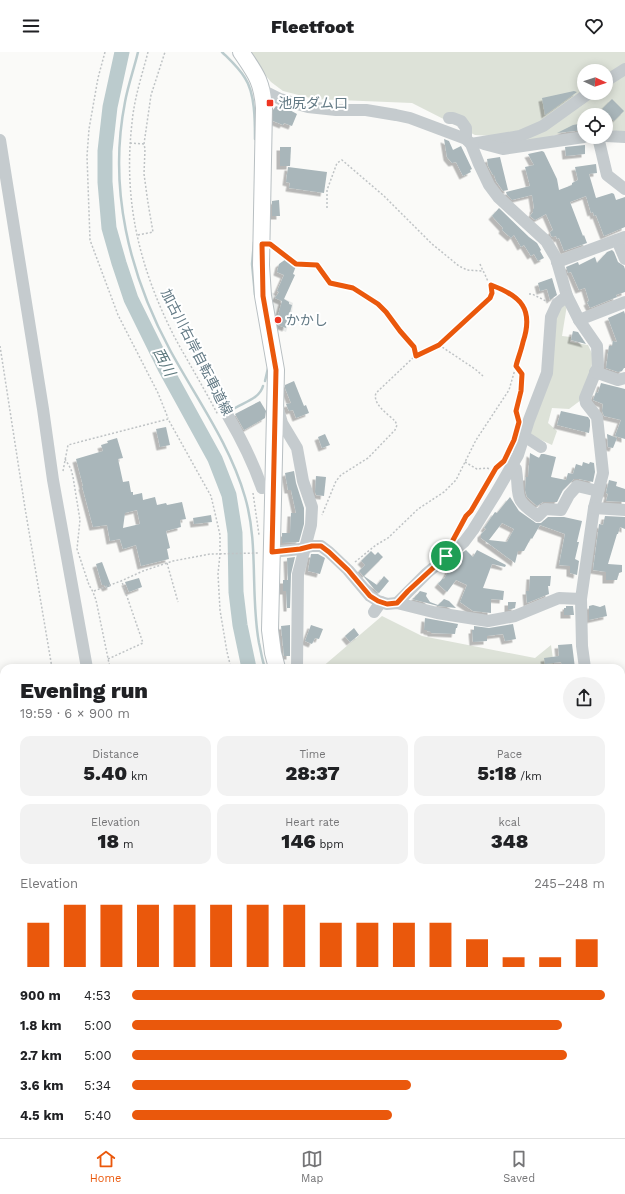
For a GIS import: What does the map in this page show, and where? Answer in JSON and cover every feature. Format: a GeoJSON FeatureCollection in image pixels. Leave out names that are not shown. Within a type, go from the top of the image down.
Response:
{"type":"FeatureCollection","features":[{"type":"Feature","properties":{"kind":"main road"},"geometry":{"type":"LineString","coordinates":[[241,52],[256,73],[262,90],[264,108],[262,244],[263,296],[276,370],[274,455],[265,553],[270,630],[276,664]]}},
{"type":"Feature","properties":{"kind":"street"},"geometry":{"type":"LineString","coordinates":[[613,77],[625,69]]}},
{"type":"Feature","properties":{"kind":"street"},"geometry":{"type":"LineString","coordinates":[[262,90],[280,99],[308,107],[336,110],[366,110],[410,118],[473,142],[503,149],[524,149],[577,138]]}},
{"type":"Feature","properties":{"kind":"street"},"geometry":{"type":"LineString","coordinates":[[473,142],[520,136],[543,126],[579,100]]}},
{"type":"Feature","properties":{"kind":"street"},"geometry":{"type":"LineString","coordinates":[[449,118],[461,120],[466,128],[473,142],[482,171],[498,197],[546,241],[557,262],[567,296],[579,320],[597,346],[598,358],[595,372],[585,398],[586,403],[597,417],[603,473],[594,508],[581,599],[582,646],[584,664]]}},
{"type":"Feature","properties":{"kind":"street"},"geometry":{"type":"LineString","coordinates":[[613,136],[625,137]]}},
{"type":"Feature","properties":{"kind":"street"},"geometry":{"type":"LineString","coordinates":[[0,140],[53,480],[86,664]]}},
{"type":"Feature","properties":{"kind":"street"},"geometry":{"type":"LineString","coordinates":[[600,144],[607,175],[625,189]]}},
{"type":"Feature","properties":{"kind":"street"},"geometry":{"type":"LineString","coordinates":[[557,262],[621,238],[625,259]]}},
{"type":"Feature","properties":{"kind":"street"},"geometry":{"type":"LineString","coordinates":[[397,603],[427,573],[464,542],[513,466],[547,373],[551,317],[557,304],[567,296]]}},
{"type":"Feature","properties":{"kind":"street"},"geometry":{"type":"LineString","coordinates":[[579,320],[625,302]]}},
{"type":"Feature","properties":{"kind":"street"},"geometry":{"type":"LineString","coordinates":[[595,372],[618,380],[625,378]]}},
{"type":"Feature","properties":{"kind":"street"},"geometry":{"type":"LineString","coordinates":[[275,399],[282,423],[297,448],[303,482],[312,507],[311,525],[298,574],[297,664]]}},
{"type":"Feature","properties":{"kind":"street"},"geometry":{"type":"LineString","coordinates":[[223,416],[246,446],[254,465],[257,490]]}},
{"type":"Feature","properties":{"kind":"street"},"geometry":{"type":"LineString","coordinates":[[524,436],[541,447]]}},
{"type":"Feature","properties":{"kind":"street"},"geometry":{"type":"LineString","coordinates":[[254,465],[274,455]]}},
{"type":"Feature","properties":{"kind":"street"},"geometry":{"type":"LineString","coordinates":[[513,466],[520,502],[538,516],[545,509],[561,510],[577,486],[598,491]]}},
{"type":"Feature","properties":{"kind":"street"},"geometry":{"type":"LineString","coordinates":[[594,508],[625,510]]}},
{"type":"Feature","properties":{"kind":"street"},"geometry":{"type":"LineString","coordinates":[[265,553],[321,546],[348,570],[370,596],[381,602],[387,604],[397,603],[437,613],[488,621],[516,616],[559,598],[581,599]]}},
{"type":"Feature","properties":{"kind":"street"},"geometry":{"type":"LineString","coordinates":[[374,612],[381,602]]}},
{"type":"Feature","properties":{"kind":"path"},"geometry":{"type":"LineString","coordinates":[[105,52],[98,78],[89,129],[87,156],[90,240],[118,315],[158,393],[168,418],[211,496],[220,536],[222,554],[218,574],[220,610],[230,664]]}},
{"type":"Feature","properties":{"kind":"path","name":"加古川右岸自転車道線"},"geometry":{"type":"LineString","coordinates":[[148,52],[135,103],[130,143],[130,198],[137,236],[157,298],[174,335],[223,416]]}},
{"type":"Feature","properties":{"kind":"path"},"geometry":{"type":"LineString","coordinates":[[137,236],[153,232],[144,174],[144,144],[151,95],[165,52]]}},
{"type":"Feature","properties":{"kind":"path"},"geometry":{"type":"LineString","coordinates":[[130,143],[144,144]]}},
{"type":"Feature","properties":{"kind":"path"},"geometry":{"type":"LineString","coordinates":[[327,208],[327,190],[337,162],[342,160],[384,196],[432,244],[460,266],[470,271],[483,271]]}},
{"type":"Feature","properties":{"kind":"path"},"geometry":{"type":"LineString","coordinates":[[262,244],[270,244],[296,264],[317,265],[330,283],[353,288],[378,304],[414,347],[416,356]]}},
{"type":"Feature","properties":{"kind":"path"},"geometry":{"type":"LineString","coordinates":[[322,516],[336,481],[342,475],[368,458],[395,430],[397,425],[395,421],[376,402],[376,393],[416,356],[439,345],[490,298],[492,293],[491,285],[480,264]]}},
{"type":"Feature","properties":{"kind":"path"},"geometry":{"type":"LineString","coordinates":[[348,570],[366,552],[388,538],[418,509],[444,492],[456,480],[476,440],[509,390],[525,335],[525,309],[518,299],[491,285]]}},
{"type":"Feature","properties":{"kind":"path"},"geometry":{"type":"LineString","coordinates":[[529,294],[548,302],[551,317]]}},
{"type":"Feature","properties":{"kind":"path"},"geometry":{"type":"LineString","coordinates":[[439,345],[483,376]]}},
{"type":"Feature","properties":{"kind":"path"},"geometry":{"type":"LineString","coordinates":[[0,346],[51,664]]}},
{"type":"Feature","properties":{"kind":"path"},"geometry":{"type":"LineString","coordinates":[[516,366],[522,374],[521,391],[516,411],[519,422]]}},
{"type":"Feature","properties":{"kind":"path"},"geometry":{"type":"LineString","coordinates":[[62,474],[68,445],[168,418]]}},
{"type":"Feature","properties":{"kind":"path"},"geometry":{"type":"LineString","coordinates":[[65,459],[71,469],[73,477],[80,520],[77,549],[89,585],[93,592],[109,664]]}},
{"type":"Feature","properties":{"kind":"path"},"geometry":{"type":"LineString","coordinates":[[465,462],[477,469],[487,468],[495,471],[513,466]]}},
{"type":"Feature","properties":{"kind":"path"},"geometry":{"type":"LineString","coordinates":[[452,540],[495,471]]}},
{"type":"Feature","properties":{"kind":"path"},"geometry":{"type":"LineString","coordinates":[[257,490],[257,516]]}},
{"type":"Feature","properties":{"kind":"path"},"geometry":{"type":"LineString","coordinates":[[93,592],[143,571],[167,563],[203,555],[265,553]]}},
{"type":"Feature","properties":{"kind":"path"},"geometry":{"type":"LineString","coordinates":[[167,563],[178,602]]}},
{"type":"Feature","properties":{"kind":"path"},"geometry":{"type":"LineString","coordinates":[[108,659],[143,643],[122,581]]}},
{"type":"Feature","properties":{"kind":"shaded area"},"geometry":{"type":"Polygon","coordinates":[[[246,52],[625,52],[625,133],[613,130],[613,108],[577,108],[577,127],[550,137],[519,145],[493,136],[475,135],[412,103],[314,99],[283,91],[271,82],[246,52]]]}},
{"type":"Feature","properties":{"kind":"shaded area"},"geometry":{"type":"Polygon","coordinates":[[[269,291],[293,303],[292,313],[286,332],[275,327],[269,291]]]}},
{"type":"Feature","properties":{"kind":"shaded area"},"geometry":{"type":"Polygon","coordinates":[[[564,303],[567,305],[562,336],[571,337],[570,342],[588,345],[594,358],[581,400],[569,409],[552,408],[548,423],[557,431],[552,445],[528,434],[556,310],[564,303]]]}},
{"type":"Feature","properties":{"kind":"shaded area"},"geometry":{"type":"Polygon","coordinates":[[[382,616],[422,636],[535,658],[551,645],[554,664],[326,664],[382,616]]]}},
{"type":"Feature","properties":{"kind":"building"},"geometry":{"type":"Polygon","coordinates":[[[574,91],[577,92],[545,115],[542,98],[574,91]]]}},
{"type":"Feature","properties":{"kind":"building"},"geometry":{"type":"Polygon","coordinates":[[[611,100],[613,100],[624,111],[614,121],[613,108],[603,108],[611,100]]]}},
{"type":"Feature","properties":{"kind":"building"},"geometry":{"type":"Polygon","coordinates":[[[276,106],[284,110],[284,108],[286,108],[297,114],[292,126],[284,123],[283,125],[273,121],[273,110],[276,106]]]}},
{"type":"Feature","properties":{"kind":"building"},"geometry":{"type":"Polygon","coordinates":[[[577,124],[577,131],[557,133],[577,124]]]}},
{"type":"Feature","properties":{"kind":"building"},"geometry":{"type":"Polygon","coordinates":[[[444,139],[449,141],[453,150],[461,146],[472,169],[470,170],[471,172],[463,176],[456,162],[452,163],[447,157],[444,139]]]}},
{"type":"Feature","properties":{"kind":"building"},"geometry":{"type":"Polygon","coordinates":[[[585,145],[585,154],[566,156],[565,147],[585,145]]]}},
{"type":"Feature","properties":{"kind":"building"},"geometry":{"type":"Polygon","coordinates":[[[280,147],[291,147],[290,166],[280,166],[280,147]]]}},
{"type":"Feature","properties":{"kind":"building"},"geometry":{"type":"Polygon","coordinates":[[[542,151],[544,152],[557,179],[559,190],[572,185],[572,183],[578,180],[575,167],[596,164],[597,173],[589,174],[596,198],[612,193],[614,194],[616,200],[625,197],[625,227],[604,236],[596,215],[594,216],[593,212],[591,213],[586,196],[570,202],[587,243],[564,251],[559,238],[557,239],[556,236],[551,236],[550,232],[553,230],[546,214],[535,220],[530,216],[534,208],[532,195],[512,200],[506,192],[530,186],[525,167],[534,165],[528,154],[542,151]]]}},
{"type":"Feature","properties":{"kind":"building"},"geometry":{"type":"Polygon","coordinates":[[[500,157],[508,190],[503,191],[488,166],[487,159],[500,157]]]}},
{"type":"Feature","properties":{"kind":"building"},"geometry":{"type":"Polygon","coordinates":[[[288,167],[327,172],[324,193],[289,188],[290,183],[286,182],[288,167]]]}},
{"type":"Feature","properties":{"kind":"building"},"geometry":{"type":"Polygon","coordinates":[[[279,200],[280,216],[272,216],[272,201],[279,200]]]}},
{"type":"Feature","properties":{"kind":"building"},"geometry":{"type":"Polygon","coordinates":[[[499,208],[537,243],[544,258],[538,261],[534,254],[531,256],[524,245],[521,247],[514,235],[511,238],[502,230],[503,228],[492,216],[499,208]]]}},
{"type":"Feature","properties":{"kind":"building"},"geometry":{"type":"Polygon","coordinates":[[[612,250],[618,262],[624,266],[625,269],[625,292],[616,295],[617,297],[590,308],[587,302],[589,301],[585,288],[579,290],[571,272],[568,273],[566,267],[578,262],[579,265],[595,257],[597,263],[607,252],[612,250]]]}},
{"type":"Feature","properties":{"kind":"building"},"geometry":{"type":"Polygon","coordinates":[[[286,259],[296,266],[293,274],[295,275],[284,299],[292,305],[286,328],[278,325],[277,319],[282,301],[275,298],[279,292],[277,291],[284,275],[277,272],[279,264],[286,259]]]}},
{"type":"Feature","properties":{"kind":"building"},"geometry":{"type":"Polygon","coordinates":[[[552,278],[557,295],[550,300],[547,289],[540,291],[538,283],[552,278]]]}},
{"type":"Feature","properties":{"kind":"building"},"geometry":{"type":"Polygon","coordinates":[[[624,311],[625,368],[618,372],[606,368],[609,346],[612,346],[613,341],[617,342],[608,318],[624,311]]]}},
{"type":"Feature","properties":{"kind":"building"},"geometry":{"type":"Polygon","coordinates":[[[573,331],[578,332],[586,344],[571,340],[573,331]]]}},
{"type":"Feature","properties":{"kind":"building"},"geometry":{"type":"Polygon","coordinates":[[[294,381],[304,406],[306,405],[309,413],[296,418],[293,410],[289,411],[286,404],[291,403],[285,388],[285,385],[294,381]]]}},
{"type":"Feature","properties":{"kind":"building"},"geometry":{"type":"Polygon","coordinates":[[[601,383],[625,389],[625,439],[615,436],[621,420],[604,416],[602,411],[603,404],[593,400],[596,392],[598,393],[601,383]]]}},
{"type":"Feature","properties":{"kind":"building"},"geometry":{"type":"Polygon","coordinates":[[[260,401],[266,411],[265,418],[244,430],[235,414],[260,401]]]}},
{"type":"Feature","properties":{"kind":"building"},"geometry":{"type":"Polygon","coordinates":[[[561,411],[588,417],[590,420],[589,433],[557,425],[561,411]]]}},
{"type":"Feature","properties":{"kind":"building"},"geometry":{"type":"Polygon","coordinates":[[[166,427],[170,445],[160,447],[156,429],[166,427]]]}},
{"type":"Feature","properties":{"kind":"building"},"geometry":{"type":"Polygon","coordinates":[[[325,434],[330,445],[322,448],[318,437],[325,434]]]}},
{"type":"Feature","properties":{"kind":"building"},"geometry":{"type":"Polygon","coordinates":[[[607,434],[617,438],[613,448],[608,447],[607,434]]]}},
{"type":"Feature","properties":{"kind":"building"},"geometry":{"type":"Polygon","coordinates":[[[117,438],[123,458],[118,459],[123,482],[129,481],[133,495],[142,493],[143,500],[155,497],[157,505],[182,502],[186,519],[180,520],[181,527],[166,531],[170,548],[167,549],[169,559],[141,566],[136,545],[123,549],[120,539],[110,541],[107,525],[93,527],[76,459],[103,451],[101,445],[108,443],[107,441],[117,438]],[[137,510],[125,513],[123,528],[140,524],[137,510]]]}},
{"type":"Feature","properties":{"kind":"building"},"geometry":{"type":"Polygon","coordinates":[[[530,453],[539,458],[541,454],[556,457],[551,477],[566,480],[568,473],[573,474],[576,464],[582,466],[583,462],[589,464],[590,462],[594,463],[595,472],[593,482],[574,479],[563,490],[557,502],[543,502],[537,506],[527,497],[525,490],[526,477],[528,477],[530,453]]]}},
{"type":"Feature","properties":{"kind":"building"},"geometry":{"type":"Polygon","coordinates":[[[294,471],[296,483],[304,508],[304,524],[299,542],[282,543],[282,533],[290,533],[291,513],[296,513],[291,490],[288,490],[285,473],[294,471]]]}},
{"type":"Feature","properties":{"kind":"building"},"geometry":{"type":"Polygon","coordinates":[[[316,476],[326,477],[324,496],[316,495],[316,476]]]}},
{"type":"Feature","properties":{"kind":"building"},"geometry":{"type":"Polygon","coordinates":[[[609,480],[617,482],[616,486],[625,489],[625,502],[606,501],[609,480]]]}},
{"type":"Feature","properties":{"kind":"building"},"geometry":{"type":"Polygon","coordinates":[[[510,497],[519,511],[536,523],[541,523],[548,517],[564,517],[582,521],[575,559],[579,561],[577,575],[570,573],[570,566],[559,565],[565,534],[540,525],[524,551],[518,551],[515,563],[481,538],[481,534],[486,529],[484,528],[495,512],[497,513],[510,497]],[[502,523],[489,540],[507,542],[514,529],[502,523]]]}},
{"type":"Feature","properties":{"kind":"building"},"geometry":{"type":"Polygon","coordinates":[[[211,515],[212,522],[194,524],[193,518],[211,515]]]}},
{"type":"Feature","properties":{"kind":"building"},"geometry":{"type":"Polygon","coordinates":[[[605,516],[625,517],[625,529],[620,527],[608,564],[622,565],[622,572],[619,573],[617,580],[606,580],[606,572],[593,570],[599,524],[603,525],[605,516]]]}},
{"type":"Feature","properties":{"kind":"building"},"geometry":{"type":"Polygon","coordinates":[[[466,550],[473,557],[477,550],[506,565],[505,567],[492,564],[483,588],[504,591],[503,600],[491,599],[491,613],[473,611],[460,602],[467,585],[456,580],[447,592],[438,584],[443,578],[444,579],[451,565],[453,566],[458,556],[466,550]]]}},
{"type":"Feature","properties":{"kind":"building"},"geometry":{"type":"Polygon","coordinates":[[[371,551],[375,555],[378,552],[383,557],[364,576],[377,585],[384,576],[389,581],[379,593],[359,571],[365,565],[361,561],[371,551]]]}},
{"type":"Feature","properties":{"kind":"building"},"geometry":{"type":"Polygon","coordinates":[[[311,554],[318,554],[325,558],[320,574],[308,571],[311,554]]]}},
{"type":"Feature","properties":{"kind":"building"},"geometry":{"type":"Polygon","coordinates":[[[295,557],[291,574],[290,608],[287,608],[286,591],[283,591],[283,580],[288,580],[287,558],[295,557]]]}},
{"type":"Feature","properties":{"kind":"building"},"geometry":{"type":"Polygon","coordinates":[[[102,562],[111,586],[106,588],[102,585],[96,564],[102,562]]]}},
{"type":"Feature","properties":{"kind":"building"},"geometry":{"type":"Polygon","coordinates":[[[530,576],[551,576],[550,586],[548,586],[549,594],[527,603],[526,591],[529,591],[530,576]]]}},
{"type":"Feature","properties":{"kind":"building"},"geometry":{"type":"Polygon","coordinates":[[[139,578],[142,587],[129,592],[125,582],[139,578]]]}},
{"type":"Feature","properties":{"kind":"building"},"geometry":{"type":"Polygon","coordinates":[[[420,591],[427,593],[426,596],[430,602],[438,605],[444,599],[449,601],[456,608],[438,606],[412,599],[420,591]]]}},
{"type":"Feature","properties":{"kind":"building"},"geometry":{"type":"Polygon","coordinates":[[[508,602],[516,602],[515,608],[508,610],[508,602]]]}},
{"type":"Feature","properties":{"kind":"building"},"geometry":{"type":"Polygon","coordinates":[[[593,605],[600,607],[605,605],[607,616],[589,620],[589,606],[593,605]]]}},
{"type":"Feature","properties":{"kind":"building"},"geometry":{"type":"Polygon","coordinates":[[[566,606],[573,606],[574,615],[564,615],[564,608],[566,608],[566,606]]]}},
{"type":"Feature","properties":{"kind":"building"},"geometry":{"type":"Polygon","coordinates":[[[425,618],[458,624],[455,634],[431,633],[424,630],[425,618]]]}},
{"type":"Feature","properties":{"kind":"building"},"geometry":{"type":"Polygon","coordinates":[[[513,624],[516,639],[505,641],[503,634],[487,636],[487,641],[473,642],[472,630],[474,630],[474,626],[489,628],[513,624]]]}},
{"type":"Feature","properties":{"kind":"building"},"geometry":{"type":"Polygon","coordinates":[[[290,625],[290,656],[284,656],[281,626],[290,625]]]}},
{"type":"Feature","properties":{"kind":"building"},"geometry":{"type":"Polygon","coordinates":[[[311,625],[323,629],[319,639],[315,638],[312,644],[305,641],[311,625]]]}},
{"type":"Feature","properties":{"kind":"building"},"geometry":{"type":"Polygon","coordinates":[[[354,628],[359,635],[350,642],[345,636],[354,628]]]}},
{"type":"Feature","properties":{"kind":"building"},"geometry":{"type":"Polygon","coordinates":[[[572,644],[574,664],[561,664],[561,662],[545,664],[544,658],[559,656],[558,645],[572,644]]]}},
{"type":"Feature","properties":{"kind":"waterway","name":"西川"},"geometry":{"type":"LineString","coordinates":[[122,52],[110,107],[105,151],[105,182],[109,228],[131,299],[165,368],[215,459],[229,495],[235,533],[236,592],[240,625],[248,664]]}},
{"type":"Feature","properties":{"kind":"waterway"},"geometry":{"type":"LineString","coordinates":[[138,52],[126,96],[120,134],[119,166],[121,198],[126,230],[133,261],[143,291],[156,321],[170,350],[222,440],[239,477],[245,497],[252,533],[256,625],[264,664]]}},
{"type":"Feature","properties":{"kind":"waterway"},"geometry":{"type":"LineString","coordinates":[[222,52],[240,71],[251,91],[254,107],[255,139]]}},
{"type":"Feature","properties":{"kind":"waterway"},"geometry":{"type":"LineString","coordinates":[[254,242],[252,264],[255,295]]}},
{"type":"Feature","properties":{"kind":"waterway"},"geometry":{"type":"LineString","coordinates":[[265,381],[268,368]]}},
{"type":"Feature","properties":{"kind":"waterway"},"geometry":{"type":"LineString","coordinates":[[235,408],[259,394],[263,386]]}},
{"type":"Feature","properties":{"kind":"place","name":"池尻ダム口"},"geometry":{"type":"Point","coordinates":[270,103]}},
{"type":"Feature","properties":{"kind":"place","name":"かかし"},"geometry":{"type":"Point","coordinates":[278,320]}},
{"type":"Feature","properties":{"kind":"route"},"geometry":{"type":"LineString","coordinates":[[262,244],[270,244],[298,265],[317,265],[330,283],[353,288],[372,302],[378,304],[414,347],[416,350],[416,356],[439,345],[490,298],[492,296],[491,285],[518,299],[523,305],[526,317],[525,335],[516,366],[522,374],[521,391],[516,411],[519,426],[504,461],[496,468],[471,511],[466,516],[446,553],[446,556],[397,603],[387,604],[370,596],[348,570],[321,546],[272,552],[276,370],[263,296],[262,244]]}}]}
